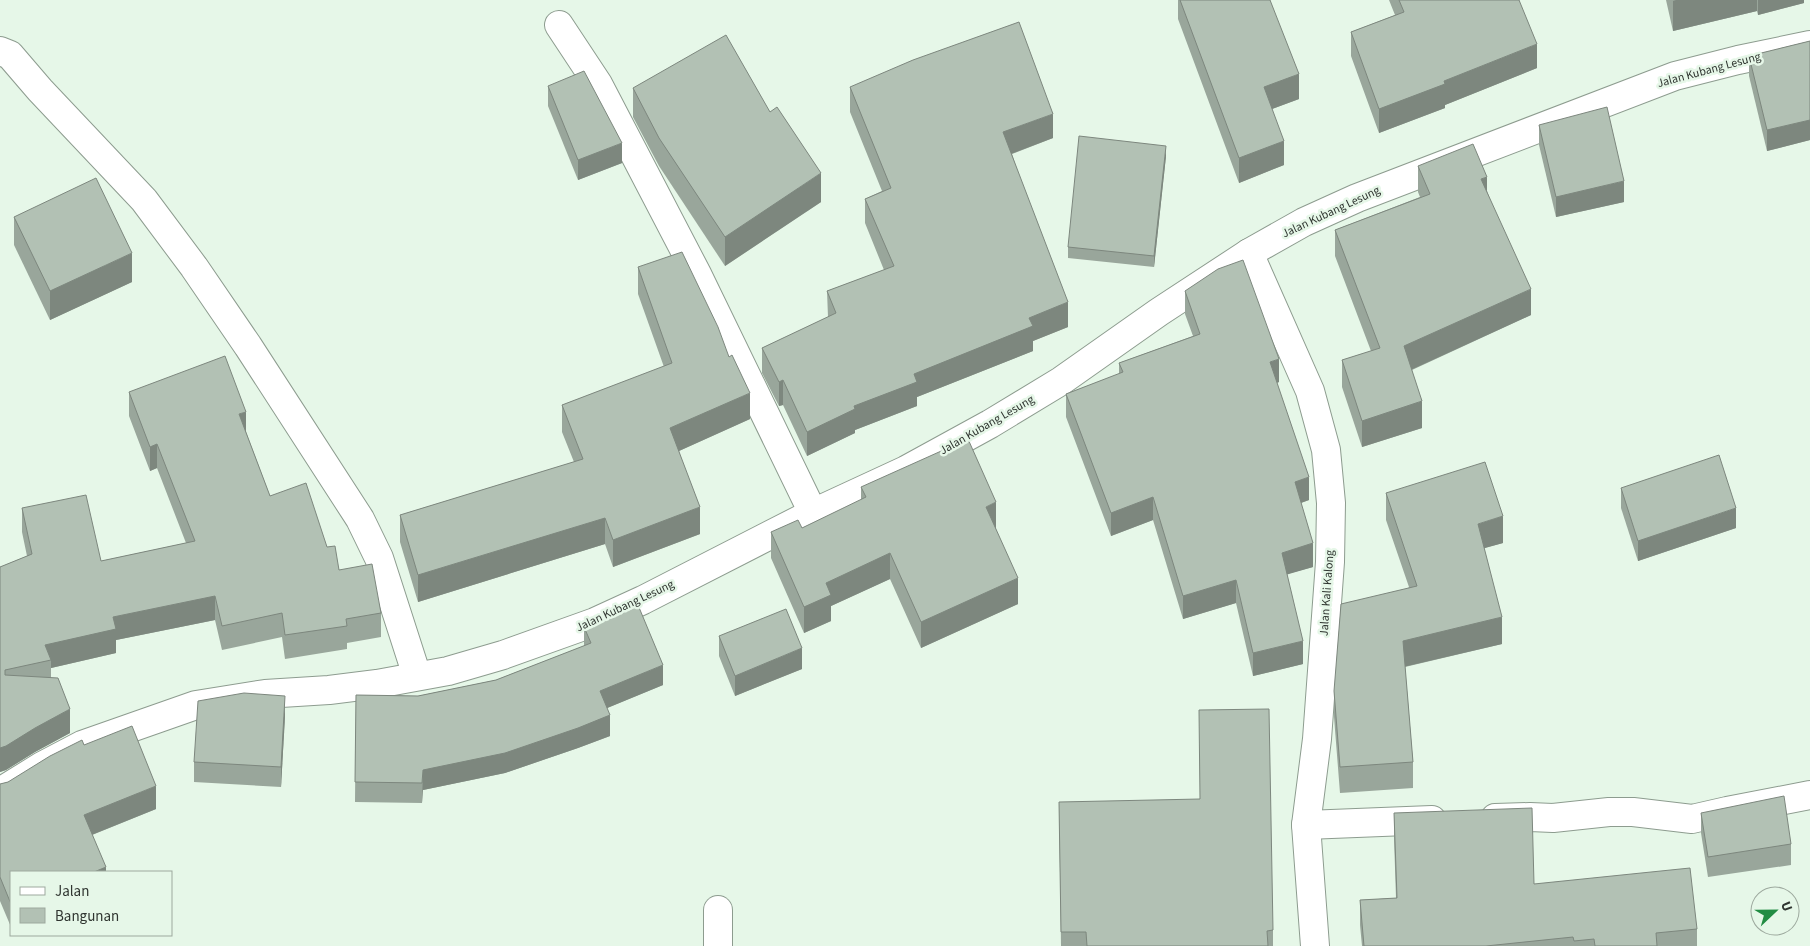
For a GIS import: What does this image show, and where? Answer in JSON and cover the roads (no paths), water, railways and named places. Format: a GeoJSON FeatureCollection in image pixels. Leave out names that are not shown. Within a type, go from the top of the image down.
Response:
{"type":"FeatureCollection","features":[{"type":"Feature","properties":{"kind":"street"},"geometry":{"type":"LineString","coordinates":[[559,24],[598,84],[698,276],[814,513]]}},
{"type":"Feature","properties":{"kind":"street","name":"Jalan Kubang Lesung"},"geometry":{"type":"LineString","coordinates":[[0,792],[42,766],[82,745],[196,705],[265,694],[329,690],[377,684],[448,671],[503,655],[595,622],[643,600],[814,513],[906,470],[990,424],[1061,381],[1159,312],[1249,253],[1304,222],[1357,198],[1675,76],[1810,45]]}},
{"type":"Feature","properties":{"kind":"street"},"geometry":{"type":"LineString","coordinates":[[0,51],[10,55],[40,90],[144,200],[194,267],[248,346],[360,519],[379,558],[416,676]]}},
{"type":"Feature","properties":{"kind":"street","name":"Jalan Kali Kalong"},"geometry":{"type":"LineString","coordinates":[[1249,253],[1310,391],[1326,450],[1331,503],[1330,562],[1317,739],[1306,825],[1315,946]]}},
{"type":"Feature","properties":{"kind":"street"},"geometry":{"type":"LineString","coordinates":[[1306,825],[1530,817],[1553,818],[1609,812],[1633,812],[1692,819],[1810,795]]}},
{"type":"Feature","properties":{"kind":"street"},"geometry":{"type":"LineString","coordinates":[[718,910],[718,946]]}}]}
